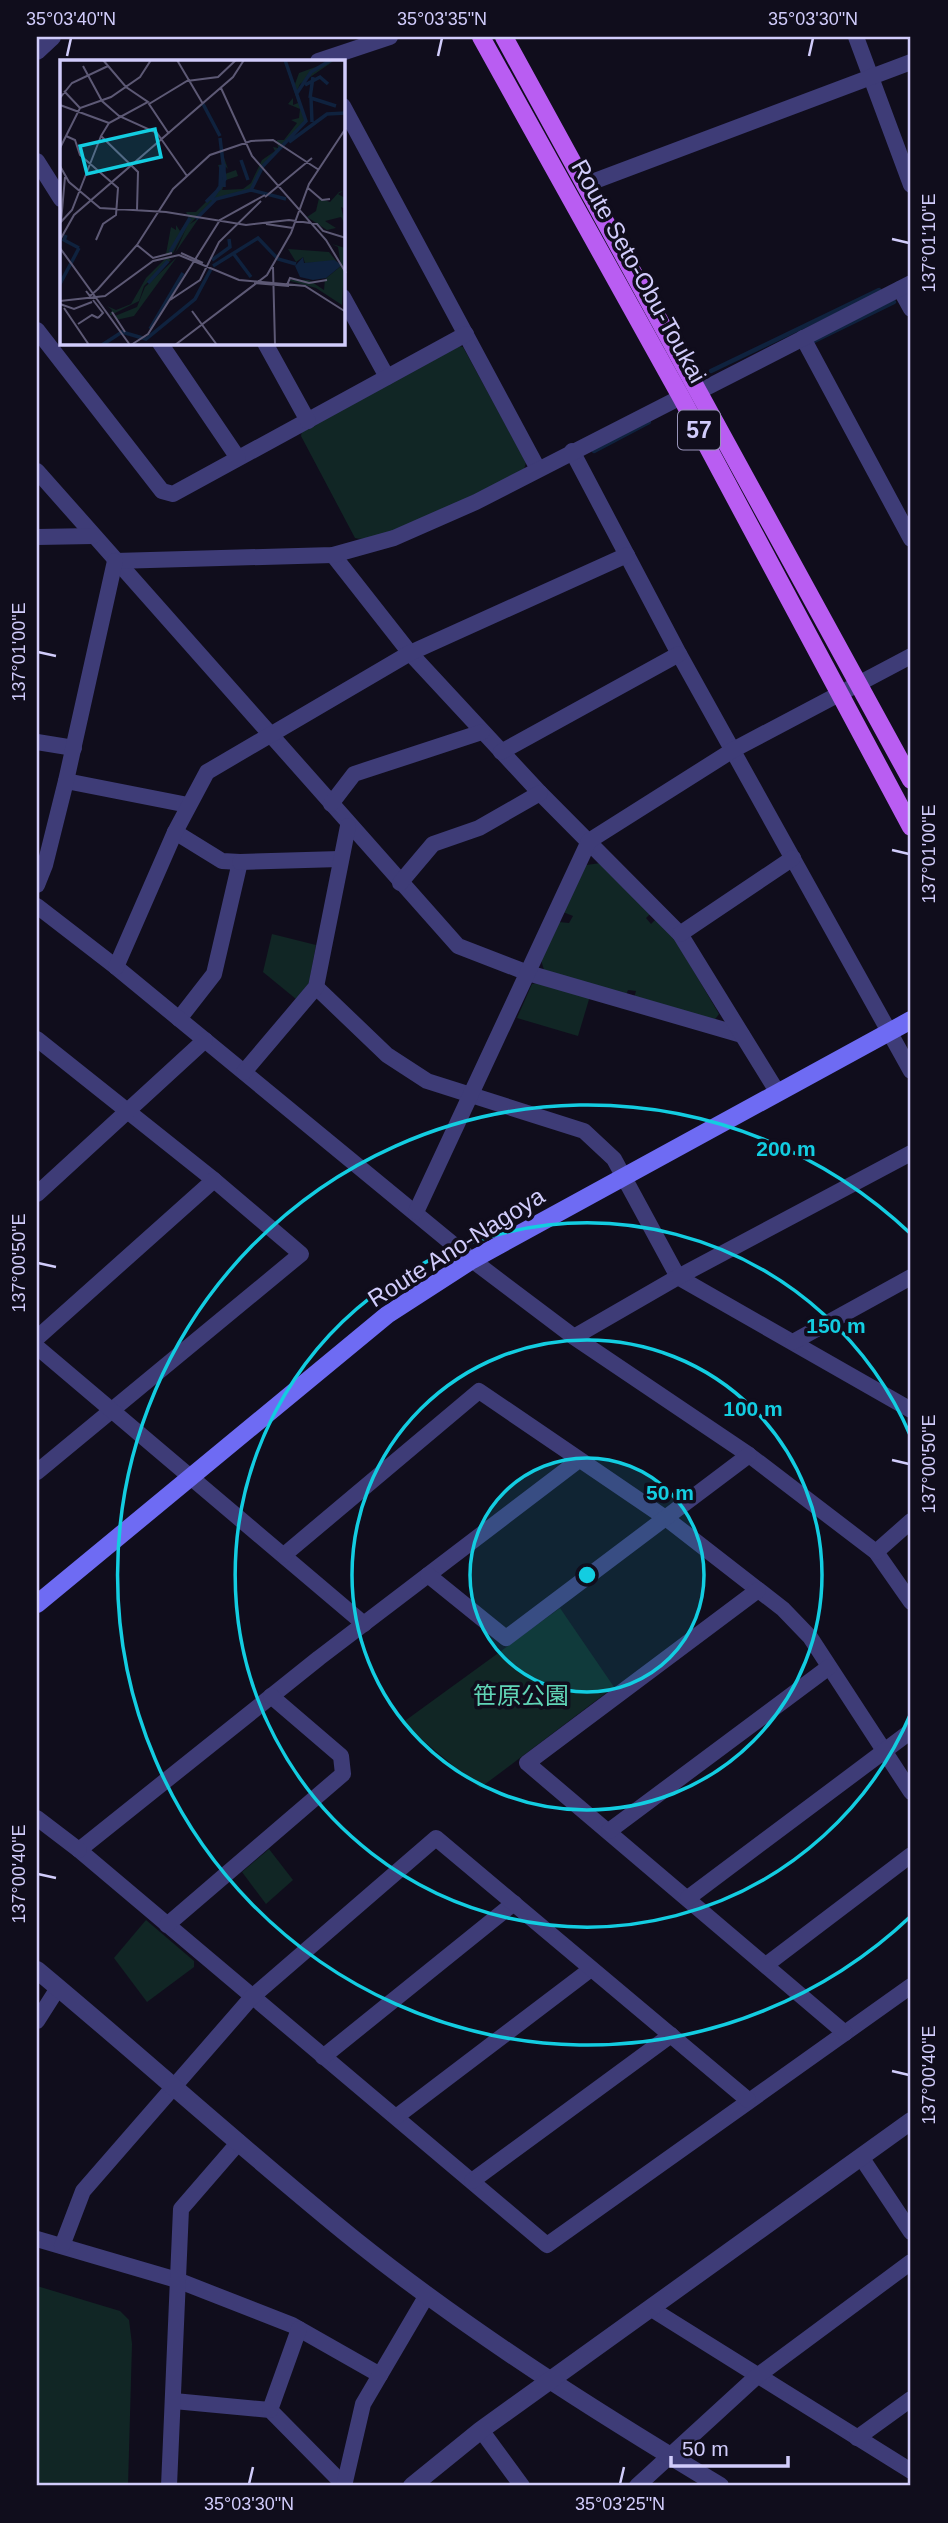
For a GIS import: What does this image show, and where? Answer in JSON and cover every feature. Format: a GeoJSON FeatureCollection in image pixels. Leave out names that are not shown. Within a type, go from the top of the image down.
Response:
{"type":"FeatureCollection","features":[{"type":"Feature","properties":{"kind":"main road","name":"Route Seto-Obu-Toukai"},"geometry":{"type":"LineString","coordinates":[[481,37],[911,780]]}},
{"type":"Feature","properties":{"kind":"main road","name":"Route Seto-Obu-Toukai"},"geometry":{"type":"LineString","coordinates":[[504,37],[584,185],[840,693],[911,827]]}},
{"type":"Feature","properties":{"kind":"main road","name":"Route Ano-Nagoya"},"geometry":{"type":"LineString","coordinates":[[37,1604],[387,1315],[472,1260],[911,1020]]}},
{"type":"Feature","properties":{"kind":"street"},"geometry":{"type":"LineString","coordinates":[[37,51],[52,37]]}},
{"type":"Feature","properties":{"kind":"street"},"geometry":{"type":"LineString","coordinates":[[321,60],[390,37]]}},
{"type":"Feature","properties":{"kind":"street"},"geometry":{"type":"LineString","coordinates":[[856,37],[911,185]]}},
{"type":"Feature","properties":{"kind":"street"},"geometry":{"type":"LineString","coordinates":[[584,185],[911,62]]}},
{"type":"Feature","properties":{"kind":"street"},"geometry":{"type":"LineString","coordinates":[[345,110],[538,469]]}},
{"type":"Feature","properties":{"kind":"street"},"geometry":{"type":"LineString","coordinates":[[37,162],[60,197]]}},
{"type":"Feature","properties":{"kind":"street"},"geometry":{"type":"LineString","coordinates":[[115,561],[332,555],[394,538],[476,502],[572,451],[906,286],[911,309]]}},
{"type":"Feature","properties":{"kind":"street"},"geometry":{"type":"LineString","coordinates":[[345,301],[387,377]]}},
{"type":"Feature","properties":{"kind":"street"},"geometry":{"type":"LineString","coordinates":[[37,330],[162,491],[173,494],[466,334]]}},
{"type":"Feature","properties":{"kind":"street"},"geometry":{"type":"LineString","coordinates":[[803,338],[911,539]]}},
{"type":"Feature","properties":{"kind":"street"},"geometry":{"type":"LineString","coordinates":[[160,345],[238,458]]}},
{"type":"Feature","properties":{"kind":"street"},"geometry":{"type":"LineString","coordinates":[[266,345],[308,421]]}},
{"type":"Feature","properties":{"kind":"street"},"geometry":{"type":"LineString","coordinates":[[572,451],[679,654],[911,1071]]}},
{"type":"Feature","properties":{"kind":"street"},"geometry":{"type":"LineString","coordinates":[[37,471],[348,826],[458,946],[528,973],[742,1035]]}},
{"type":"Feature","properties":{"kind":"street"},"geometry":{"type":"LineString","coordinates":[[37,537],[93,536]]}},
{"type":"Feature","properties":{"kind":"street"},"geometry":{"type":"LineString","coordinates":[[332,555],[410,653],[482,732],[680,934],[778,1093]]}},
{"type":"Feature","properties":{"kind":"street"},"geometry":{"type":"LineString","coordinates":[[116,967],[175,832],[206,772],[410,653],[627,555]]}},
{"type":"Feature","properties":{"kind":"street"},"geometry":{"type":"LineString","coordinates":[[37,885],[45,865],[74,748],[115,561]]}},
{"type":"Feature","properties":{"kind":"street"},"geometry":{"type":"LineString","coordinates":[[501,751],[679,654]]}},
{"type":"Feature","properties":{"kind":"street"},"geometry":{"type":"LineString","coordinates":[[416,1212],[589,841],[733,750],[911,656]]}},
{"type":"Feature","properties":{"kind":"street"},"geometry":{"type":"LineString","coordinates":[[331,804],[354,774],[482,732]]}},
{"type":"Feature","properties":{"kind":"street"},"geometry":{"type":"LineString","coordinates":[[37,742],[74,748]]}},
{"type":"Feature","properties":{"kind":"street"},"geometry":{"type":"LineString","coordinates":[[66,780],[188,805]]}},
{"type":"Feature","properties":{"kind":"street"},"geometry":{"type":"LineString","coordinates":[[400,883],[433,844],[479,828],[540,793]]}},
{"type":"Feature","properties":{"kind":"street"},"geometry":{"type":"LineString","coordinates":[[244,1072],[316,986],[348,826]]}},
{"type":"Feature","properties":{"kind":"street"},"geometry":{"type":"LineString","coordinates":[[175,832],[222,861],[340,859]]}},
{"type":"Feature","properties":{"kind":"street"},"geometry":{"type":"LineString","coordinates":[[680,934],[793,858]]}},
{"type":"Feature","properties":{"kind":"street"},"geometry":{"type":"LineString","coordinates":[[179,1019],[214,974],[240,862]]}},
{"type":"Feature","properties":{"kind":"street"},"geometry":{"type":"LineString","coordinates":[[37,906],[116,967],[472,1260],[574,1337],[749,1455],[876,1552],[911,1602]]}},
{"type":"Feature","properties":{"kind":"street"},"geometry":{"type":"LineString","coordinates":[[316,986],[387,1055],[427,1081],[584,1132],[614,1158],[678,1277],[911,1409]]}},
{"type":"Feature","properties":{"kind":"street"},"geometry":{"type":"LineString","coordinates":[[37,1194],[205,1040]]}},
{"type":"Feature","properties":{"kind":"street"},"geometry":{"type":"LineString","coordinates":[[37,1472],[301,1254],[215,1180],[38,1043]]}},
{"type":"Feature","properties":{"kind":"street"},"geometry":{"type":"LineString","coordinates":[[574,1337],[678,1277],[911,1153]]}},
{"type":"Feature","properties":{"kind":"street"},"geometry":{"type":"LineString","coordinates":[[37,1338],[215,1180]]}},
{"type":"Feature","properties":{"kind":"street"},"geometry":{"type":"LineString","coordinates":[[793,1342],[911,1277]]}},
{"type":"Feature","properties":{"kind":"street"},"geometry":{"type":"LineString","coordinates":[[37,1347],[364,1624]]}},
{"type":"Feature","properties":{"kind":"street"},"geometry":{"type":"LineString","coordinates":[[284,1555],[479,1391],[667,1519],[783,1609],[810,1637],[911,1792]]}},
{"type":"Feature","properties":{"kind":"street"},"geometry":{"type":"LineString","coordinates":[[428,1575],[506,1638],[749,1455]]}},
{"type":"Feature","properties":{"kind":"street"},"geometry":{"type":"LineString","coordinates":[[79,1850],[271,1696],[579,1460]]}},
{"type":"Feature","properties":{"kind":"street"},"geometry":{"type":"LineString","coordinates":[[876,1552],[911,1521]]}},
{"type":"Feature","properties":{"kind":"street"},"geometry":{"type":"LineString","coordinates":[[758,1590],[527,1763],[845,2033]]}},
{"type":"Feature","properties":{"kind":"street"},"geometry":{"type":"LineString","coordinates":[[609,1831],[829,1667]]}},
{"type":"Feature","properties":{"kind":"street"},"geometry":{"type":"LineString","coordinates":[[167,1925],[343,1774],[341,1756],[271,1696]]}},
{"type":"Feature","properties":{"kind":"street"},"geometry":{"type":"LineString","coordinates":[[688,1898],[911,1731]]}},
{"type":"Feature","properties":{"kind":"street"},"geometry":{"type":"LineString","coordinates":[[37,1818],[79,1850],[547,2245],[748,2099],[911,1986]]}},
{"type":"Feature","properties":{"kind":"street"},"geometry":{"type":"LineString","coordinates":[[62,2246],[83,2191],[177,2087],[252,1997],[436,1838],[748,2099]]}},
{"type":"Feature","properties":{"kind":"street"},"geometry":{"type":"LineString","coordinates":[[766,1965],[911,1855]]}},
{"type":"Feature","properties":{"kind":"street"},"geometry":{"type":"LineString","coordinates":[[323,2057],[514,1903]]}},
{"type":"Feature","properties":{"kind":"street"},"geometry":{"type":"LineString","coordinates":[[396,2117],[592,1969]]}},
{"type":"Feature","properties":{"kind":"street"},"geometry":{"type":"LineString","coordinates":[[37,1970],[356,2241],[427,2295],[549,2380],[720,2486]]}},
{"type":"Feature","properties":{"kind":"street"},"geometry":{"type":"LineString","coordinates":[[37,2021],[58,1988]]}},
{"type":"Feature","properties":{"kind":"street"},"geometry":{"type":"LineString","coordinates":[[472,2181],[671,2035]]}},
{"type":"Feature","properties":{"kind":"street"},"geometry":{"type":"LineString","coordinates":[[412,2486],[549,2380],[911,2121]]}},
{"type":"Feature","properties":{"kind":"street"},"geometry":{"type":"LineString","coordinates":[[169,2486],[181,2209],[239,2142]]}},
{"type":"Feature","properties":{"kind":"street"},"geometry":{"type":"LineString","coordinates":[[861,2157],[911,2232]]}},
{"type":"Feature","properties":{"kind":"street"},"geometry":{"type":"LineString","coordinates":[[37,2239],[177,2280],[299,2329],[380,2375]]}},
{"type":"Feature","properties":{"kind":"street"},"geometry":{"type":"LineString","coordinates":[[637,2486],[756,2377],[911,2262]]}},
{"type":"Feature","properties":{"kind":"street"},"geometry":{"type":"LineString","coordinates":[[344,2486],[363,2404],[427,2295]]}},
{"type":"Feature","properties":{"kind":"street"},"geometry":{"type":"LineString","coordinates":[[650,2308],[756,2377],[911,2471]]}},
{"type":"Feature","properties":{"kind":"street"},"geometry":{"type":"LineString","coordinates":[[270,2410],[299,2329]]}},
{"type":"Feature","properties":{"kind":"street"},"geometry":{"type":"LineString","coordinates":[[857,2438],[911,2399]]}},
{"type":"Feature","properties":{"kind":"street"},"geometry":{"type":"LineString","coordinates":[[174,2401],[270,2410],[344,2486]]}},
{"type":"Feature","properties":{"kind":"street"},"geometry":{"type":"LineString","coordinates":[[481,2430],[522,2486]]}},
{"type":"Feature","properties":{"kind":"green space"},"geometry":{"type":"Polygon","coordinates":[[[456,345],[463,347],[526,462],[524,470],[412,524],[369,538],[355,538],[301,436],[302,429],[456,345]]]}},
{"type":"Feature","properties":{"kind":"green space"},"geometry":{"type":"Polygon","coordinates":[[[601,863],[651,913],[646,918],[651,924],[657,918],[673,936],[719,1014],[713,1022],[634,998],[636,991],[628,990],[626,995],[544,970],[541,960],[559,922],[569,923],[573,916],[563,912],[586,865],[601,863]]]}},
{"type":"Feature","properties":{"kind":"green space"},"geometry":{"type":"Polygon","coordinates":[[[272,934],[316,945],[309,983],[296,999],[263,972],[272,934]]]}},
{"type":"Feature","properties":{"kind":"green space"},"geometry":{"type":"Polygon","coordinates":[[[539,983],[590,996],[578,1036],[517,1018],[532,984],[539,983]]]}},
{"type":"Feature","properties":{"kind":"green space","name":"笹原公園"},"geometry":{"type":"Polygon","coordinates":[[[560,1608],[614,1687],[480,1788],[402,1723],[560,1608]]]}},
{"type":"Feature","properties":{"kind":"green space"},"geometry":{"type":"Polygon","coordinates":[[[269,1849],[293,1880],[266,1904],[242,1872],[269,1849]]]}},
{"type":"Feature","properties":{"kind":"green space"},"geometry":{"type":"Polygon","coordinates":[[[146,1920],[194,1961],[194,1967],[147,2002],[114,1958],[146,1920]]]}},
{"type":"Feature","properties":{"kind":"green space"},"geometry":{"type":"Polygon","coordinates":[[[37,2286],[120,2311],[129,2320],[132,2344],[128,2486],[37,2486],[37,2286]]]}},
{"type":"Feature","properties":{"kind":"waterway"},"geometry":{"type":"LineString","coordinates":[[711,371],[879,290]]}},
{"type":"Feature","properties":{"kind":"waterway"},"geometry":{"type":"LineString","coordinates":[[814,341],[894,302]]}},
{"type":"Feature","properties":{"kind":"waterway"},"geometry":{"type":"LineString","coordinates":[[594,451],[649,422]]}}]}
